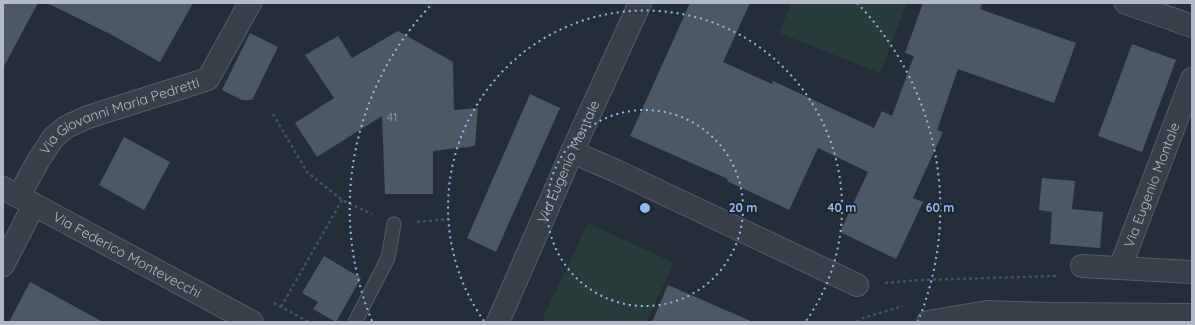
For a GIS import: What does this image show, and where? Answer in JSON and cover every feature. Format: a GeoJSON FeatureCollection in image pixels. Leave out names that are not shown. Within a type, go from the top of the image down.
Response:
{"type":"FeatureCollection","features":[{"type":"Feature","properties":{"kind":"street","name":"Via Giovanni Maria Pedretti"},"geometry":{"type":"LineString","coordinates":[[3,265],[18,196],[52,138],[66,127],[88,117],[208,79],[250,3]]}},
{"type":"Feature","properties":{"kind":"street","name":"Via Eugenio Montale"},"geometry":{"type":"LineString","coordinates":[[498,322],[572,152],[640,3]]}},
{"type":"Feature","properties":{"kind":"street"},"geometry":{"type":"LineString","coordinates":[[1126,3],[1192,26]]}},
{"type":"Feature","properties":{"kind":"street","name":"Via Eugenio Montale"},"geometry":{"type":"LineString","coordinates":[[1120,268],[1192,80]]}},
{"type":"Feature","properties":{"kind":"street"},"geometry":{"type":"LineString","coordinates":[[572,152],[614,170],[857,285]]}},
{"type":"Feature","properties":{"kind":"street","name":"Via Federico Montevecchi"},"geometry":{"type":"LineString","coordinates":[[18,196],[252,322]]}},
{"type":"Feature","properties":{"kind":"street","name":"Via Eugenio Montale"},"geometry":{"type":"LineString","coordinates":[[1082,266],[1192,272]]}},
{"type":"Feature","properties":{"kind":"street"},"geometry":{"type":"LineString","coordinates":[[928,322],[987,312],[1192,315]]}},
{"type":"Feature","properties":{"kind":"lane"},"geometry":{"type":"LineString","coordinates":[[355,322],[388,258],[394,224]]}},
{"type":"Feature","properties":{"kind":"path"},"geometry":{"type":"LineString","coordinates":[[273,114],[307,172],[342,200],[394,224],[450,219]]}},
{"type":"Feature","properties":{"kind":"path"},"geometry":{"type":"LineString","coordinates":[[310,322],[281,307],[342,200]]}},
{"type":"Feature","properties":{"kind":"path"},"geometry":{"type":"LineString","coordinates":[[857,285],[928,280],[1080,276],[1082,266]]}},
{"type":"Feature","properties":{"kind":"green space"},"geometry":{"type":"Polygon","coordinates":[[[791,3],[907,3],[880,73],[779,33],[791,3]]]}},
{"type":"Feature","properties":{"kind":"green space"},"geometry":{"type":"Polygon","coordinates":[[[588,223],[674,263],[646,322],[541,322],[588,223]]]}},
{"type":"Feature","properties":{"kind":"building"},"geometry":{"type":"Polygon","coordinates":[[[3,3],[38,3],[3,68],[3,3]]]}},
{"type":"Feature","properties":{"kind":"building"},"geometry":{"type":"Polygon","coordinates":[[[47,3],[193,3],[160,62],[110,34],[47,3]]]}},
{"type":"Feature","properties":{"kind":"building"},"geometry":{"type":"Polygon","coordinates":[[[690,3],[750,3],[723,62],[772,84],[773,81],[874,128],[882,111],[892,116],[914,56],[905,53],[923,3],[982,3],[980,9],[1076,43],[1054,103],[958,69],[937,130],[943,132],[913,198],[923,202],[896,259],[840,232],[868,172],[818,148],[789,210],[727,181],[728,179],[630,136],[690,3]]]}},
{"type":"Feature","properties":{"kind":"building"},"geometry":{"type":"Polygon","coordinates":[[[398,31],[453,62],[454,110],[478,108],[475,146],[433,151],[433,194],[385,194],[382,116],[317,157],[295,123],[334,98],[305,55],[338,36],[352,58],[398,31]]]}},
{"type":"Feature","properties":{"kind":"building"},"geometry":{"type":"Polygon","coordinates":[[[250,33],[278,47],[252,100],[242,100],[222,90],[250,33]]]}},
{"type":"Feature","properties":{"kind":"building"},"geometry":{"type":"Polygon","coordinates":[[[1132,44],[1176,60],[1142,152],[1098,136],[1132,44]]]}},
{"type":"Feature","properties":{"kind":"building"},"geometry":{"type":"Polygon","coordinates":[[[530,94],[560,108],[496,252],[467,238],[530,94]]]}},
{"type":"Feature","properties":{"kind":"building"},"geometry":{"type":"Polygon","coordinates":[[[124,137],[170,162],[144,210],[99,185],[124,137]]]}},
{"type":"Feature","properties":{"kind":"building"},"geometry":{"type":"Polygon","coordinates":[[[1042,178],[1075,181],[1072,209],[1103,212],[1100,248],[1050,244],[1052,212],[1039,210],[1042,178]]]}},
{"type":"Feature","properties":{"kind":"building"},"geometry":{"type":"Polygon","coordinates":[[[324,256],[361,278],[336,322],[313,309],[318,302],[302,293],[324,256]]]}},
{"type":"Feature","properties":{"kind":"building"},"geometry":{"type":"Polygon","coordinates":[[[30,282],[103,322],[9,322],[30,282]]]}},
{"type":"Feature","properties":{"kind":"building"},"geometry":{"type":"Polygon","coordinates":[[[668,285],[753,322],[652,322],[668,285]]]}}]}
